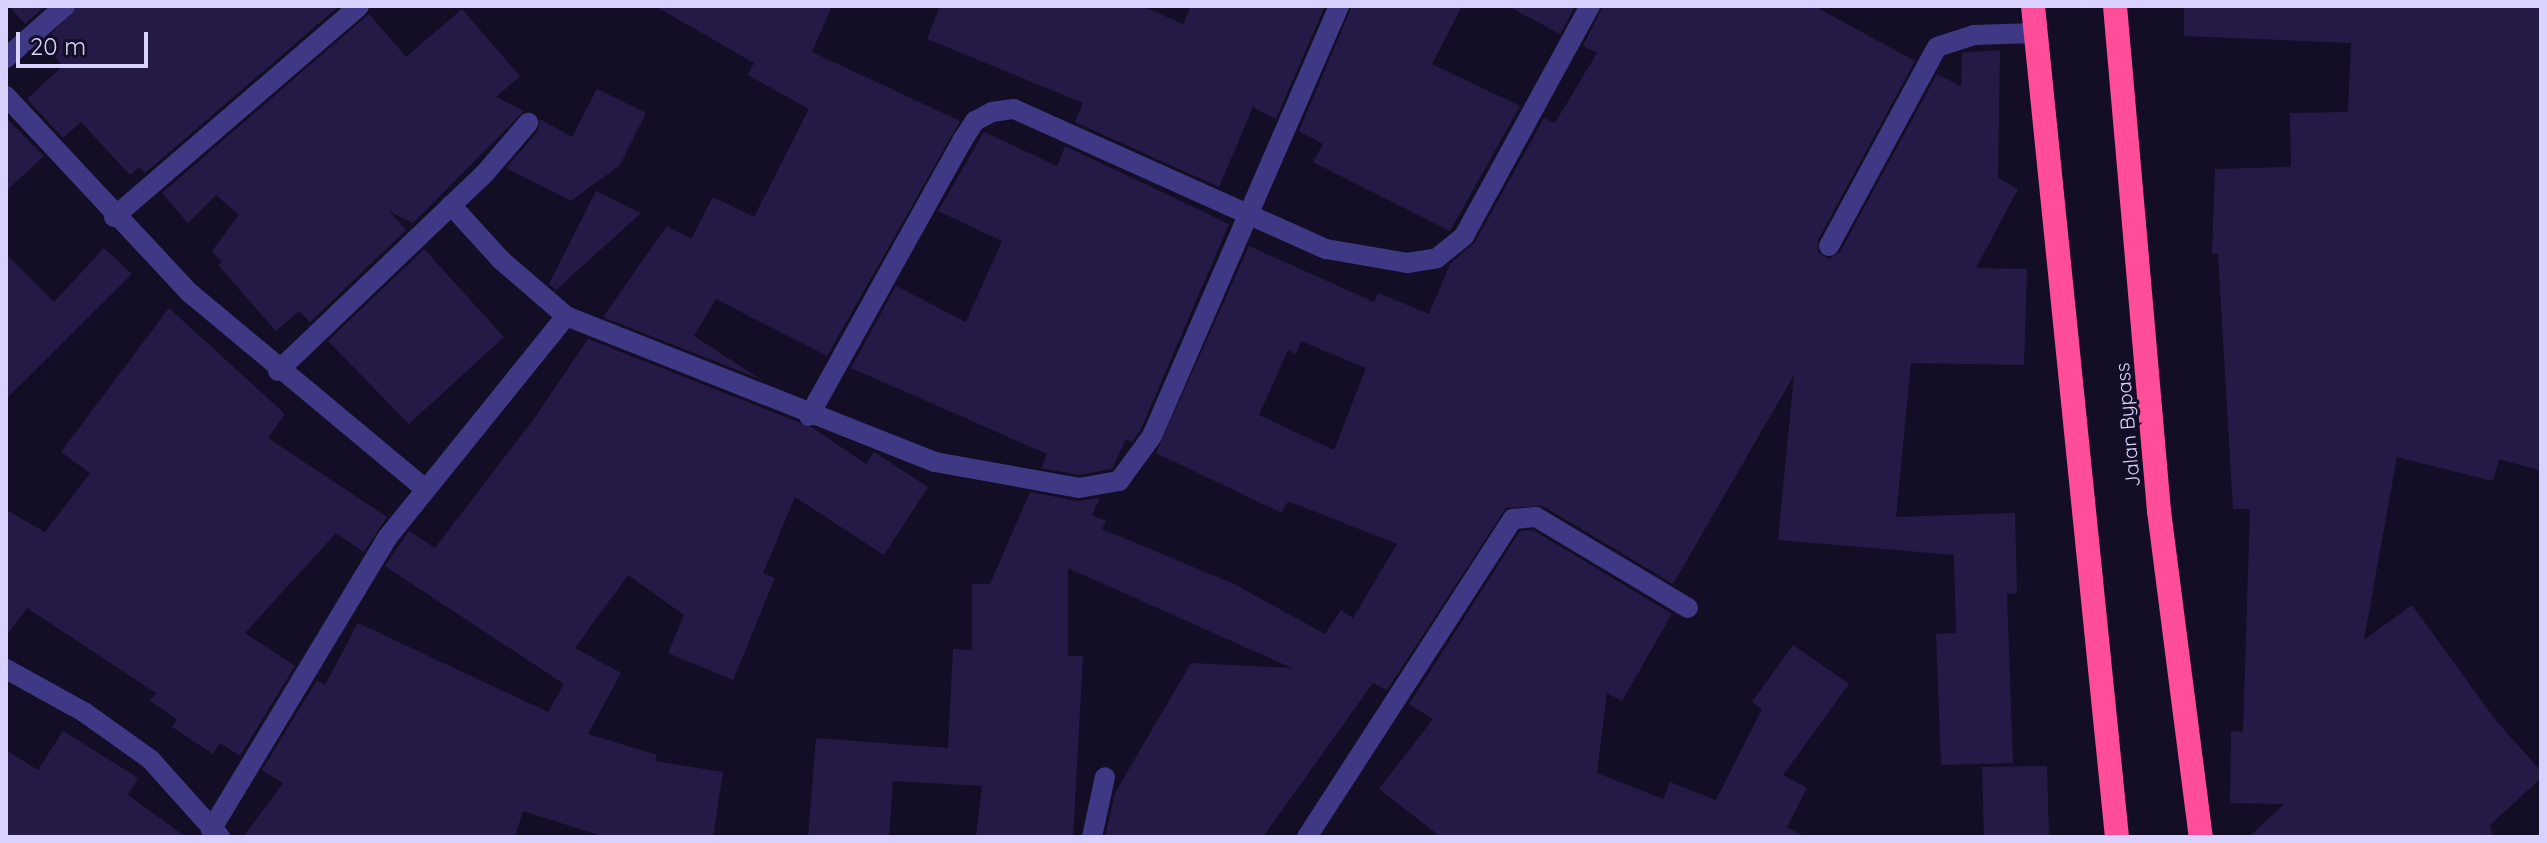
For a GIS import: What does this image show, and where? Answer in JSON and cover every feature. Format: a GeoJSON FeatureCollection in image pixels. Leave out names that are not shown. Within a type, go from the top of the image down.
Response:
{"type":"FeatureCollection","features":[{"type":"Feature","properties":{"kind":"highway"},"geometry":{"type":"LineString","coordinates":[[2033,6],[2117,837]]}},
{"type":"Feature","properties":{"kind":"highway","name":"Jalan Bypass"},"geometry":{"type":"LineString","coordinates":[[2115,6],[2159,511],[2201,837]]}},
{"type":"Feature","properties":{"kind":"street"},"geometry":{"type":"LineString","coordinates":[[6,58],[65,6]]}},
{"type":"Feature","properties":{"kind":"street"},"geometry":{"type":"LineString","coordinates":[[114,217],[359,6]]}},
{"type":"Feature","properties":{"kind":"street"},"geometry":{"type":"LineString","coordinates":[[451,205],[501,260],[566,316],[809,416],[935,462],[1079,488],[1119,481],[1152,436],[1339,6]]}},
{"type":"Feature","properties":{"kind":"street"},"geometry":{"type":"LineString","coordinates":[[809,416],[962,141],[975,121],[992,112],[1014,109],[1349,254],[1407,263],[1437,258],[1464,236],[1590,6]]}},
{"type":"Feature","properties":{"kind":"street"},"geometry":{"type":"LineString","coordinates":[[1829,246],[1937,47],[1974,35],[2035,33]]}},
{"type":"Feature","properties":{"kind":"street"},"geometry":{"type":"LineString","coordinates":[[6,96],[114,217],[278,371],[424,488]]}},
{"type":"Feature","properties":{"kind":"street"},"geometry":{"type":"LineString","coordinates":[[278,371],[451,205],[528,123]]}},
{"type":"Feature","properties":{"kind":"street"},"geometry":{"type":"LineString","coordinates":[[6,669],[84,712],[150,759],[216,833],[387,538],[424,488],[566,316]]}},
{"type":"Feature","properties":{"kind":"street"},"geometry":{"type":"LineString","coordinates":[[1307,837],[1513,519],[1536,517],[1688,608]]}},
{"type":"Feature","properties":{"kind":"street"},"geometry":{"type":"LineString","coordinates":[[1092,837],[1105,777]]}},
{"type":"Feature","properties":{"kind":"building"},"geometry":{"type":"Polygon","coordinates":[[[9,6],[45,6],[25,24],[9,6]]]}},
{"type":"Feature","properties":{"kind":"building"},"geometry":{"type":"Polygon","coordinates":[[[78,6],[339,6],[145,173],[139,167],[130,175],[81,122],[63,138],[27,99],[63,66],[42,43],[78,6]]]}},
{"type":"Feature","properties":{"kind":"building"},"geometry":{"type":"Polygon","coordinates":[[[655,6],[832,6],[812,52],[960,121],[827,356],[716,299],[694,336],[760,379],[603,317],[667,226],[691,239],[713,197],[754,217],[809,109],[748,75],[754,63],[655,6]]]}},
{"type":"Feature","properties":{"kind":"building"},"geometry":{"type":"Polygon","coordinates":[[[940,6],[1141,6],[1183,24],[1191,6],[1325,6],[1276,119],[1253,107],[1219,187],[1075,122],[1083,103],[927,39],[940,6]]]}},
{"type":"Feature","properties":{"kind":"building"},"geometry":{"type":"Polygon","coordinates":[[[1352,6],[1462,6],[1432,64],[1520,106],[1450,231],[1313,162],[1323,144],[1299,131],[1352,6]]]}},
{"type":"Feature","properties":{"kind":"building"},"geometry":{"type":"Polygon","coordinates":[[[1508,6],[1575,6],[1560,34],[1508,6]]]}},
{"type":"Feature","properties":{"kind":"building"},"geometry":{"type":"Polygon","coordinates":[[[1603,6],[1814,6],[1915,61],[1818,240],[1818,252],[1829,259],[1840,252],[1937,74],[1961,86],[1962,53],[2000,50],[1998,178],[2018,189],[1976,268],[2027,269],[2024,365],[1911,363],[1896,517],[2015,513],[2017,593],[2007,594],[2013,763],[1941,765],[1936,634],[1956,633],[1954,555],[1778,540],[1794,375],[1673,584],[1543,506],[1506,508],[1387,690],[1373,683],[1263,837],[1105,837],[1115,793],[1191,663],[1292,668],[1068,568],[1068,656],[1083,656],[1073,837],[976,837],[982,786],[893,781],[889,837],[808,837],[816,738],[948,748],[953,649],[972,650],[972,584],[990,584],[1030,492],[1077,501],[1100,498],[1092,515],[1106,521],[1102,529],[1234,584],[1325,634],[1341,610],[1353,618],[1397,544],[1288,501],[1282,513],[1156,453],[1249,246],[1374,302],[1378,293],[1429,314],[1450,264],[1475,242],[1544,118],[1555,123],[1597,53],[1583,46],[1603,6]],[[1301,341],[1296,354],[1288,350],[1259,415],[1334,450],[1366,368],[1301,341]]]}},
{"type":"Feature","properties":{"kind":"building"},"geometry":{"type":"Polygon","coordinates":[[[2184,6],[2541,6],[2541,471],[2499,459],[2493,481],[2397,457],[2364,640],[2412,605],[2497,722],[2541,771],[2541,778],[2490,825],[2493,837],[2249,837],[2284,804],[2230,803],[2231,731],[2243,732],[2250,509],[2233,509],[2218,254],[2212,254],[2215,169],[2291,167],[2290,113],[2348,112],[2351,43],[2184,36],[2184,6]]]}},
{"type":"Feature","properties":{"kind":"building"},"geometry":{"type":"Polygon","coordinates":[[[462,9],[520,76],[496,97],[524,111],[413,223],[389,211],[406,230],[310,322],[299,311],[276,331],[218,265],[222,262],[212,251],[239,215],[216,195],[188,223],[162,193],[369,14],[406,57],[462,9]]]}},
{"type":"Feature","properties":{"kind":"building"},"geometry":{"type":"Polygon","coordinates":[[[597,89],[646,113],[620,165],[571,201],[506,168],[538,131],[540,119],[572,137],[597,89]]]}},
{"type":"Feature","properties":{"kind":"building"},"geometry":{"type":"Polygon","coordinates":[[[6,118],[44,156],[6,191],[6,118]]]}},
{"type":"Feature","properties":{"kind":"building"},"geometry":{"type":"Polygon","coordinates":[[[984,132],[1057,166],[1065,146],[1229,224],[1141,429],[1132,442],[1126,439],[1112,469],[1079,475],[1041,468],[1047,454],[851,368],[896,286],[966,322],[1002,241],[938,211],[984,132]]]}},
{"type":"Feature","properties":{"kind":"building"},"geometry":{"type":"Polygon","coordinates":[[[596,191],[641,213],[556,290],[549,284],[596,191]]]}},
{"type":"Feature","properties":{"kind":"building"},"geometry":{"type":"Polygon","coordinates":[[[104,248],[132,274],[6,399],[6,254],[54,302],[104,248]]]}},
{"type":"Feature","properties":{"kind":"building"},"geometry":{"type":"Polygon","coordinates":[[[424,249],[504,337],[409,424],[328,341],[424,249]]]}},
{"type":"Feature","properties":{"kind":"building"},"geometry":{"type":"Polygon","coordinates":[[[169,308],[285,414],[268,438],[387,517],[364,552],[336,533],[245,633],[295,666],[240,756],[220,743],[213,754],[172,727],[177,719],[150,701],[156,693],[27,608],[6,636],[6,510],[45,532],[90,473],[61,452],[169,308]]]}},
{"type":"Feature","properties":{"kind":"building"},"geometry":{"type":"Polygon","coordinates":[[[588,339],[813,428],[866,464],[874,452],[928,487],[884,555],[795,497],[763,573],[775,578],[733,680],[668,653],[684,615],[628,575],[575,648],[621,673],[588,734],[657,755],[655,761],[723,772],[713,837],[605,837],[523,811],[515,837],[243,837],[283,783],[262,770],[317,680],[325,685],[358,623],[548,712],[564,684],[385,566],[409,531],[435,548],[536,416],[588,339]]]}},
{"type":"Feature","properties":{"kind":"building"},"geometry":{"type":"Polygon","coordinates":[[[1533,530],[1672,614],[1622,701],[1607,693],[1597,773],[1663,799],[1670,782],[1716,800],[1762,709],[1752,702],[1793,645],[1849,684],[1783,775],[1807,788],[1787,827],[1805,837],[1441,837],[1379,789],[1433,719],[1409,704],[1520,531],[1533,530]]]}},
{"type":"Feature","properties":{"kind":"building"},"geometry":{"type":"Polygon","coordinates":[[[63,731],[138,778],[128,795],[186,837],[6,837],[6,750],[38,770],[63,731]]]}},
{"type":"Feature","properties":{"kind":"building"},"geometry":{"type":"Polygon","coordinates":[[[2047,766],[2049,837],[1984,837],[1982,767],[2047,766]]]}}]}
